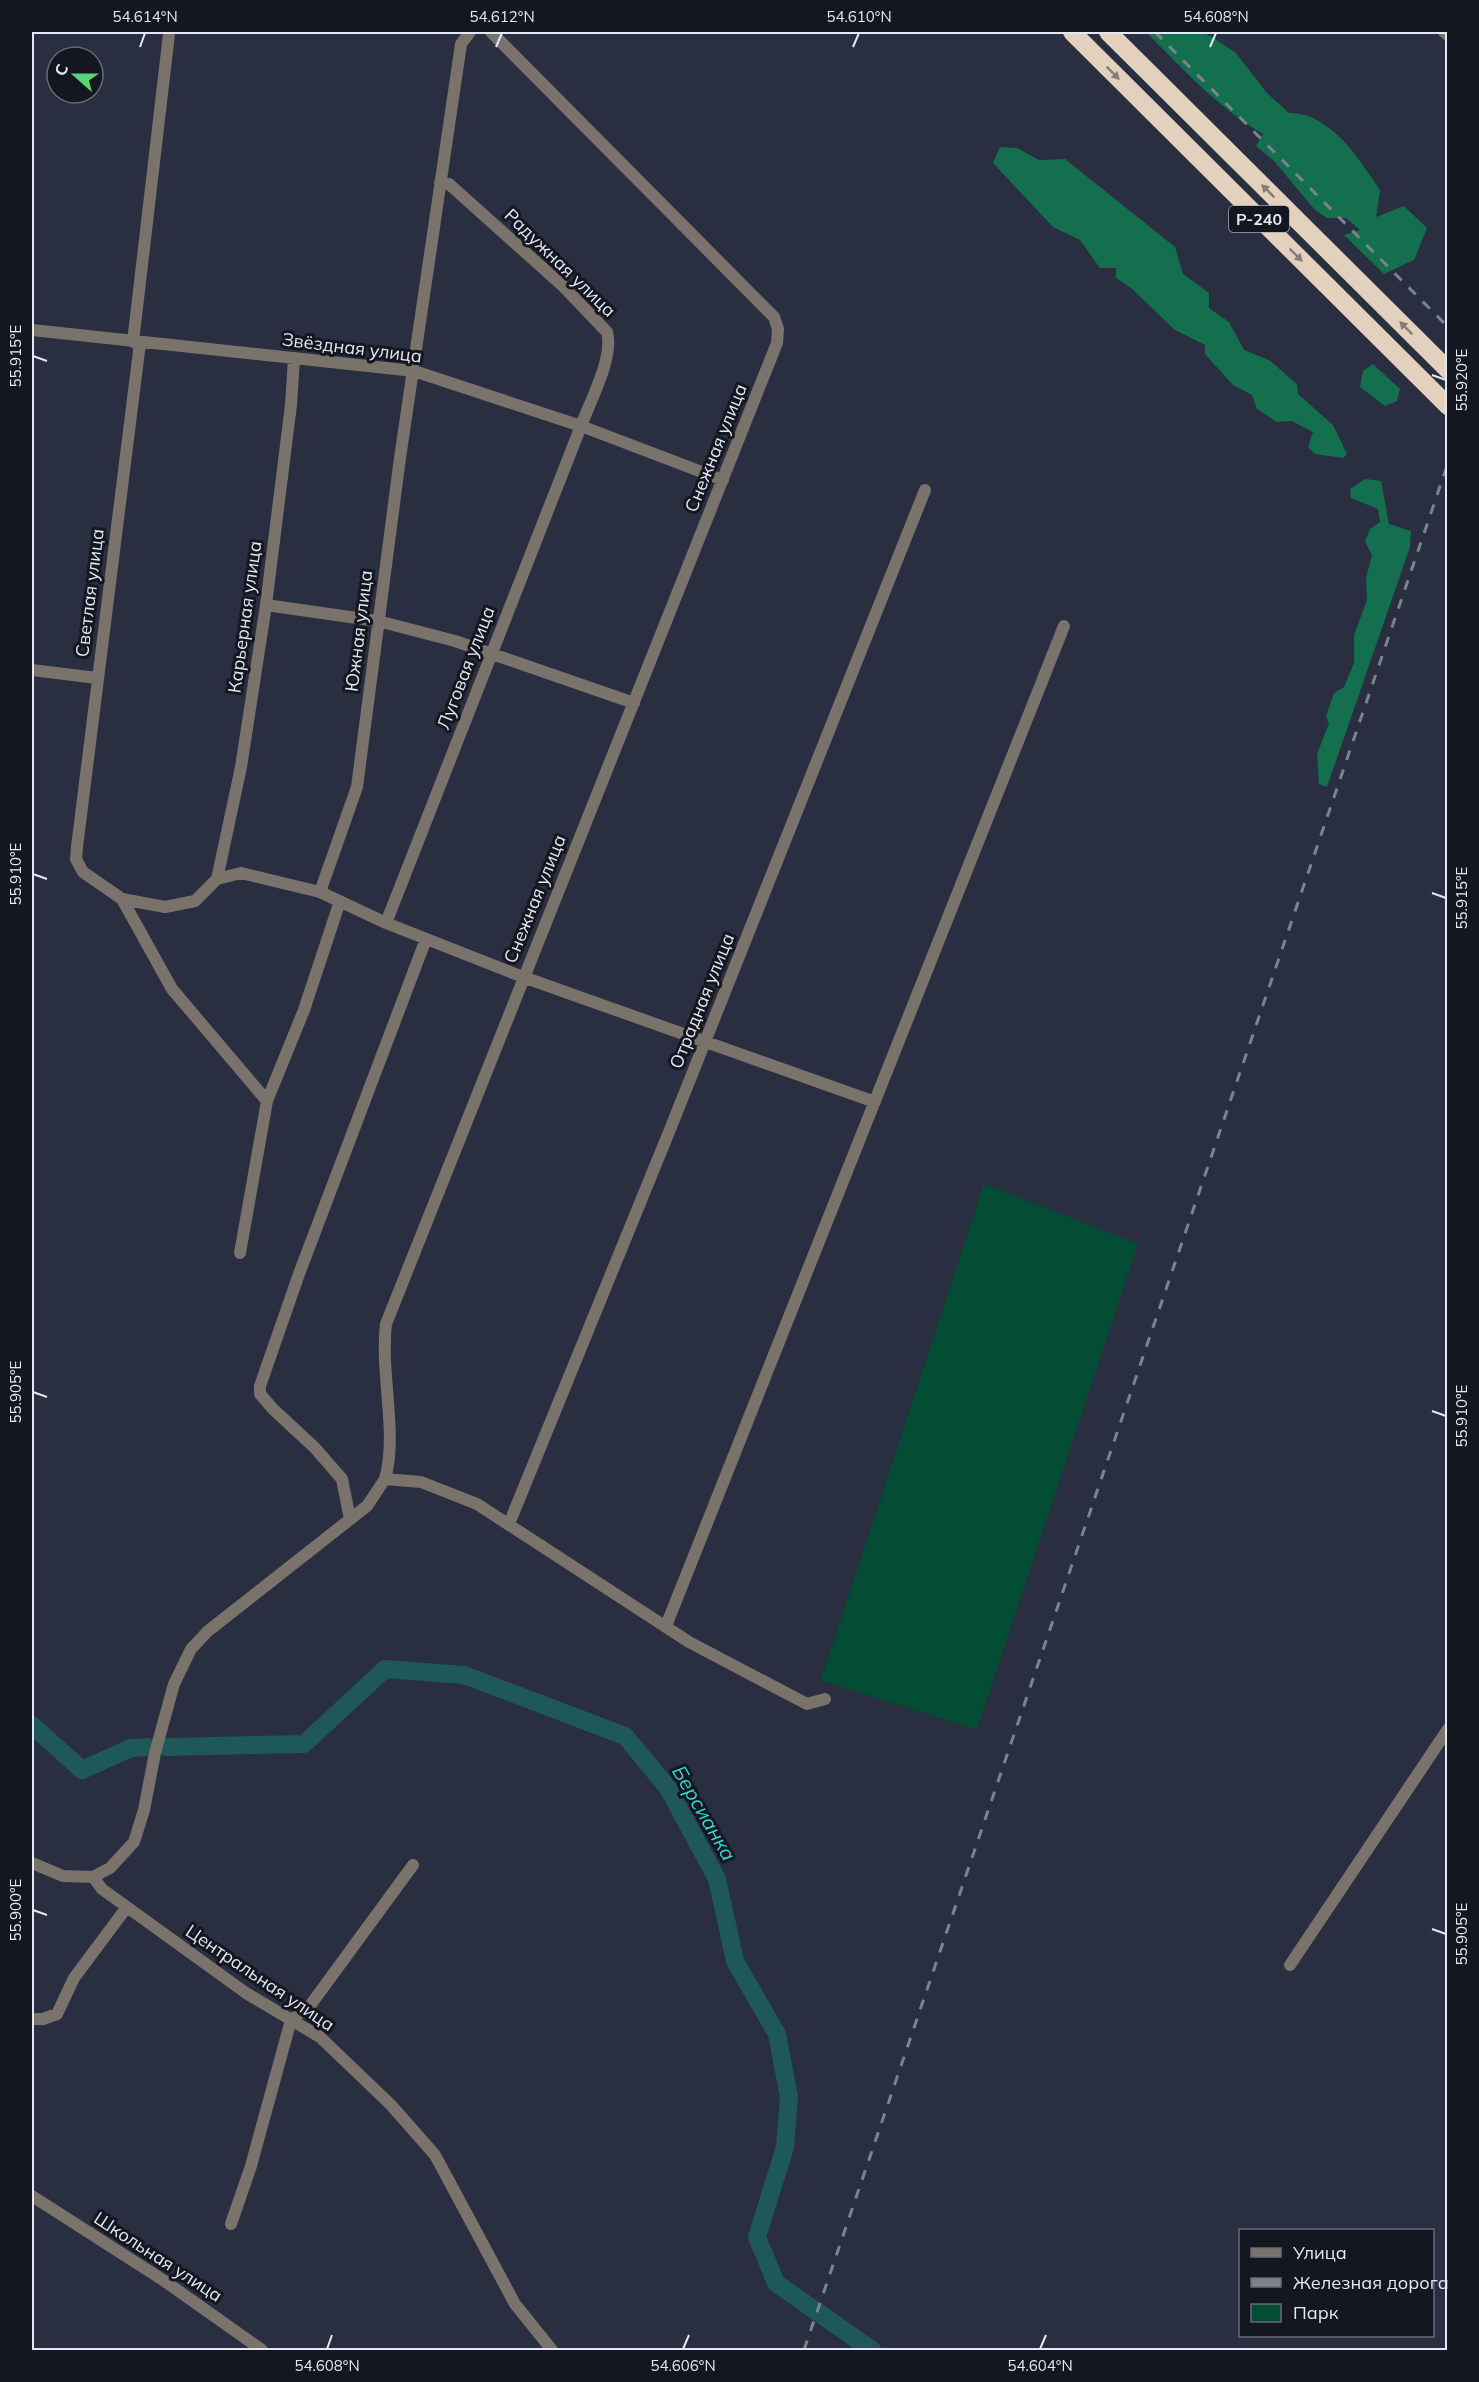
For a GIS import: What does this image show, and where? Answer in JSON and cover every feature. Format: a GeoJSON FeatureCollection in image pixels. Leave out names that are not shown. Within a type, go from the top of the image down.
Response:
{"type":"FeatureCollection","features":[{"type":"Feature","properties":{"kind":"highway","name":"Р-240"},"geometry":{"type":"LineString","coordinates":[[1072,32],[1448,406]]}},
{"type":"Feature","properties":{"kind":"highway","name":"Р-240"},"geometry":{"type":"LineString","coordinates":[[1108,32],[1448,370]]}},
{"type":"Feature","properties":{"kind":"street","name":"Южная улица"},"geometry":{"type":"LineString","coordinates":[[320,892],[357,787],[440,183],[461,44],[470,32]]}},
{"type":"Feature","properties":{"kind":"street","name":"Снежная улица"},"geometry":{"type":"LineString","coordinates":[[385,1479],[389,1449],[383,1350],[386,1324],[777,343],[778,329],[774,317],[490,32]]}},
{"type":"Feature","properties":{"kind":"street"},"geometry":{"type":"LineString","coordinates":[[1444,32],[1448,35]]}},
{"type":"Feature","properties":{"kind":"street","name":"Светлая улица"},"geometry":{"type":"LineString","coordinates":[[122,899],[83,872],[76,859],[137,342],[169,34]]}},
{"type":"Feature","properties":{"kind":"street","name":"Радужная улица"},"geometry":{"type":"LineString","coordinates":[[440,183],[449,184],[555,279],[607,332],[608,355],[581,426]]}},
{"type":"Feature","properties":{"kind":"street","name":"Звёздная улица"},"geometry":{"type":"LineString","coordinates":[[32,330],[414,371],[581,426],[723,480]]}},
{"type":"Feature","properties":{"kind":"street","name":"Карьерная улица"},"geometry":{"type":"LineString","coordinates":[[217,879],[242,767],[266,605],[294,383],[294,358]]}},
{"type":"Feature","properties":{"kind":"street","name":"Луговая улица"},"geometry":{"type":"LineString","coordinates":[[386,923],[581,426]]}},
{"type":"Feature","properties":{"kind":"street","name":"Отрадная улица"},"geometry":{"type":"LineString","coordinates":[[509,1524],[706,1040],[925,490]]}},
{"type":"Feature","properties":{"kind":"street"},"geometry":{"type":"LineString","coordinates":[[266,605],[378,621],[455,641],[634,703]]}},
{"type":"Feature","properties":{"kind":"street"},"geometry":{"type":"LineString","coordinates":[[666,1626],[1064,626]]}},
{"type":"Feature","properties":{"kind":"street"},"geometry":{"type":"LineString","coordinates":[[32,670],[97,678]]}},
{"type":"Feature","properties":{"kind":"street"},"geometry":{"type":"LineString","coordinates":[[122,899],[165,907],[195,901],[217,879],[242,873],[320,892],[386,923],[523,977],[706,1040],[875,1102]]}},
{"type":"Feature","properties":{"kind":"street"},"geometry":{"type":"LineString","coordinates":[[122,899],[172,989],[267,1101]]}},
{"type":"Feature","properties":{"kind":"street"},"geometry":{"type":"LineString","coordinates":[[240,1253],[267,1101],[304,1010],[340,901]]}},
{"type":"Feature","properties":{"kind":"street"},"geometry":{"type":"LineString","coordinates":[[350,1519],[342,1479],[315,1448],[273,1409],[260,1394],[260,1386],[299,1274],[426,939]]}},
{"type":"Feature","properties":{"kind":"street"},"geometry":{"type":"LineString","coordinates":[[32,1863],[63,1876],[93,1877],[110,1869],[134,1842],[144,1810],[155,1753],[174,1684],[191,1649],[208,1631],[367,1506],[385,1479],[421,1482],[477,1504],[689,1642],[807,1704],[825,1699]]}},
{"type":"Feature","properties":{"kind":"street"},"geometry":{"type":"LineString","coordinates":[[1290,1965],[1448,1729]]}},
{"type":"Feature","properties":{"kind":"street"},"geometry":{"type":"LineString","coordinates":[[231,2224],[251,2166],[291,2020],[309,2007],[413,1865]]}},
{"type":"Feature","properties":{"kind":"street","name":"Центральная улица"},"geometry":{"type":"LineString","coordinates":[[93,1877],[102,1889],[246,1993],[328,2045],[391,2105],[435,2155],[515,2304],[552,2350]]}},
{"type":"Feature","properties":{"kind":"street"},"geometry":{"type":"LineString","coordinates":[[32,2019],[43,2019],[57,2014],[74,1978],[127,1907]]}},
{"type":"Feature","properties":{"kind":"street","name":"Школьная улица"},"geometry":{"type":"LineString","coordinates":[[32,2196],[163,2280],[262,2350]]}},
{"type":"Feature","properties":{"kind":"green space"},"geometry":{"type":"Polygon","coordinates":[[[1146,32],[1202,32],[1212,37],[1236,53],[1267,93],[1289,113],[1318,120],[1331,129],[1353,152],[1380,190],[1376,217],[1404,206],[1427,228],[1414,260],[1384,274],[1344,235],[1360,230],[1346,218],[1327,218],[1315,210],[1274,161],[1256,146],[1263,134],[1216,100],[1146,32]]]}},
{"type":"Feature","properties":{"kind":"green space"},"geometry":{"type":"Polygon","coordinates":[[[1000,147],[1017,148],[1039,160],[1065,159],[1175,247],[1183,274],[1209,293],[1209,308],[1229,322],[1244,350],[1269,360],[1297,384],[1298,394],[1333,425],[1347,454],[1343,458],[1315,454],[1308,447],[1313,432],[1292,421],[1277,422],[1257,409],[1252,395],[1233,385],[1205,354],[1205,345],[1175,330],[1131,288],[1116,278],[1116,268],[1100,268],[1080,240],[1053,227],[993,163],[1000,147]]]}},
{"type":"Feature","properties":{"kind":"green space"},"geometry":{"type":"Polygon","coordinates":[[[1373,364],[1400,389],[1397,401],[1385,406],[1360,387],[1363,371],[1373,364]]]}},
{"type":"Feature","properties":{"kind":"green space"},"geometry":{"type":"Polygon","coordinates":[[[1365,479],[1381,481],[1389,524],[1411,531],[1410,547],[1327,787],[1319,784],[1317,754],[1329,723],[1326,716],[1334,693],[1344,687],[1354,663],[1354,635],[1367,600],[1366,578],[1372,555],[1365,541],[1370,529],[1380,522],[1378,509],[1351,498],[1350,489],[1365,479]]]}},
{"type":"Feature","properties":{"kind":"green space"},"geometry":{"type":"Polygon","coordinates":[[[984,1184],[1138,1244],[977,1730],[821,1680],[984,1184]]]}},
{"type":"Feature","properties":{"kind":"waterway","name":"Берсианка"},"geometry":{"type":"LineString","coordinates":[[166,1747],[304,1744],[385,1669],[464,1675],[625,1736],[668,1788],[717,1879],[735,1961],[777,2034],[789,2097],[785,2147],[757,2237],[776,2283],[872,2350]]}},
{"type":"Feature","properties":{"kind":"waterway","name":"Берсианка"},"geometry":{"type":"LineString","coordinates":[[32,1725],[82,1770],[131,1748],[147,1747]]}},
{"type":"Feature","properties":{"kind":"railway"},"geometry":{"type":"LineString","coordinates":[[1155,32],[1448,327]]}},
{"type":"Feature","properties":{"kind":"railway"},"geometry":{"type":"LineString","coordinates":[[804,2350],[1448,463]]}}]}
